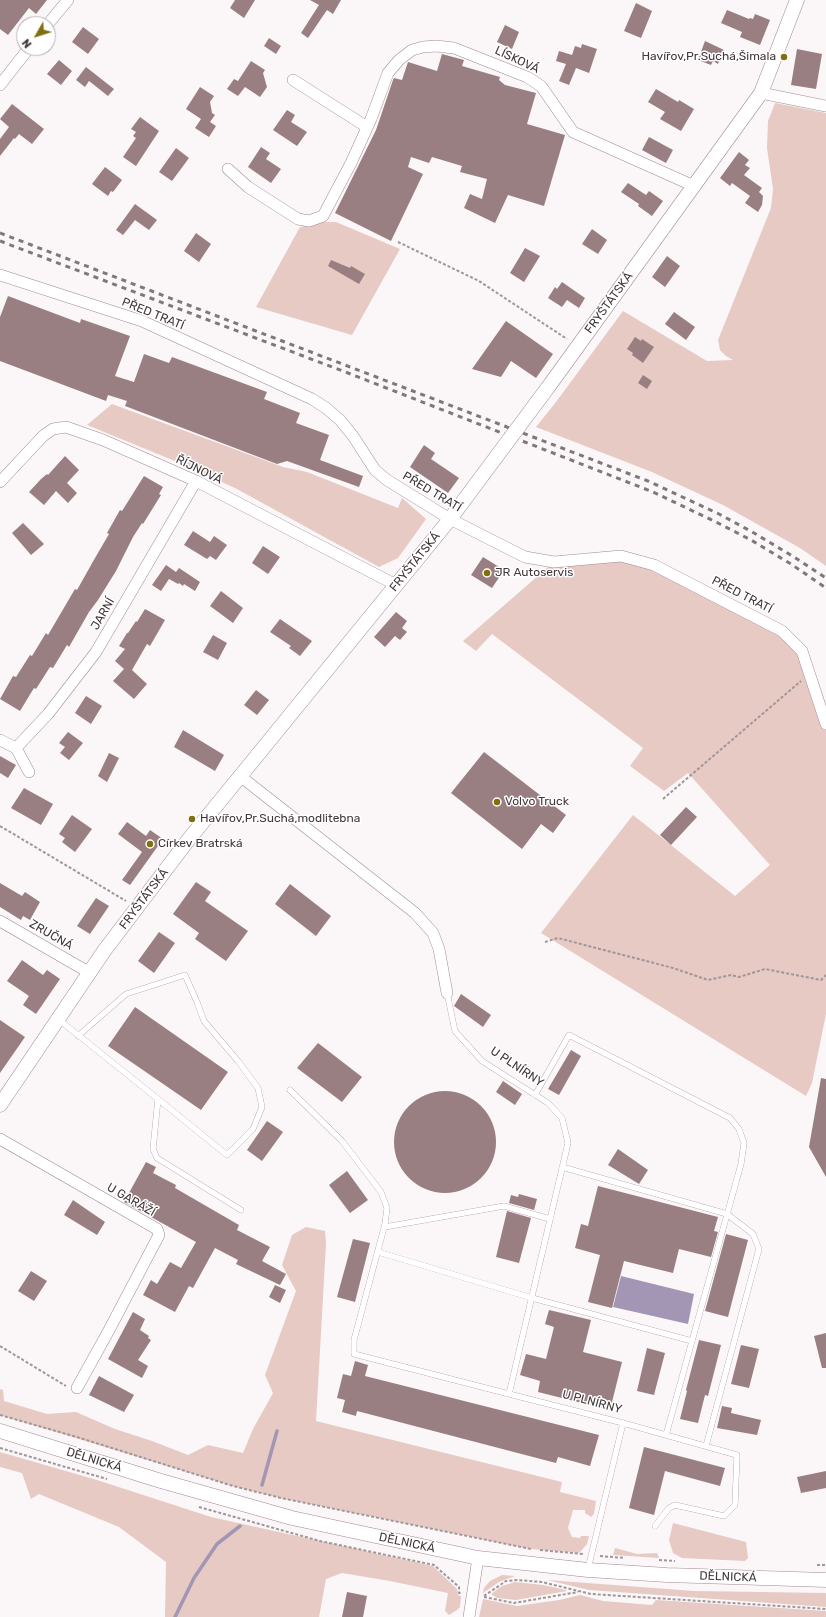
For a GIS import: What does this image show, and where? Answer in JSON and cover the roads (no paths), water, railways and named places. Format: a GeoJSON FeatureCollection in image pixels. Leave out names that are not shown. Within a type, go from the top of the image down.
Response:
{"type":"FeatureCollection","features":[{"type":"Feature","properties":{"kind":"street"},"geometry":{"type":"LineString","coordinates":[[55,16],[68,0]]}},
{"type":"Feature","properties":{"kind":"street","name":"FRYŠTÁTSKÁ"},"geometry":{"type":"LineString","coordinates":[[0,1104],[90,973],[189,839],[450,519],[549,386],[694,186],[761,93],[797,0]]}},
{"type":"Feature","properties":{"kind":"street","name":"LÍSKOVÁ"},"geometry":{"type":"LineString","coordinates":[[228,169],[248,187],[298,219],[309,221],[323,216],[351,163],[388,73],[399,60],[412,50],[436,46],[454,48],[527,77],[542,86],[573,132],[694,186]]}},
{"type":"Feature","properties":{"kind":"street"},"geometry":{"type":"LineString","coordinates":[[0,85],[23,56]]}},
{"type":"Feature","properties":{"kind":"street"},"geometry":{"type":"LineString","coordinates":[[293,80],[367,127]]}},
{"type":"Feature","properties":{"kind":"street"},"geometry":{"type":"LineString","coordinates":[[761,93],[826,106]]}},
{"type":"Feature","properties":{"kind":"street","name":"PŘED TRATÍ"},"geometry":{"type":"LineString","coordinates":[[0,275],[142,321],[312,399],[340,420],[353,436],[374,470],[387,480],[450,519],[525,557],[554,562],[621,556],[654,564],[782,631],[802,651],[826,724]]}},
{"type":"Feature","properties":{"kind":"street","name":"ŘÍJNOVÁ"},"geometry":{"type":"LineString","coordinates":[[0,482],[43,436],[53,429],[66,427],[103,440],[196,481],[396,586]]}},
{"type":"Feature","properties":{"kind":"street","name":"JARNÍ"},"geometry":{"type":"LineString","coordinates":[[16,748],[48,714],[96,652],[196,481]]}},
{"type":"Feature","properties":{"kind":"street"},"geometry":{"type":"LineString","coordinates":[[0,740],[16,748],[29,772]]}},
{"type":"Feature","properties":{"kind":"street","name":"U PLNÍRNY"},"geometry":{"type":"LineString","coordinates":[[240,776],[415,914],[433,933],[439,949],[448,993]]}},
{"type":"Feature","properties":{"kind":"street","name":"ZRUČNÁ"},"geometry":{"type":"LineString","coordinates":[[0,920],[90,973]]}},
{"type":"Feature","properties":{"kind":"street","name":"U GARÁŽÍ"},"geometry":{"type":"LineString","coordinates":[[0,1140],[157,1229],[159,1235],[77,1388]]}},
{"type":"Feature","properties":{"kind":"street","name":"DĚLNICKÁ"},"geometry":{"type":"LineString","coordinates":[[0,1431],[161,1481],[292,1518],[478,1558],[588,1570],[674,1575],[826,1580]]}},
{"type":"Feature","properties":{"kind":"street"},"geometry":{"type":"LineString","coordinates":[[469,1617],[478,1596],[478,1558]]}},
{"type":"Feature","properties":{"kind":"lane"},"geometry":{"type":"LineString","coordinates":[[58,1019],[78,1036],[227,1155],[253,1129],[262,1108],[258,1088],[238,1061],[204,1021],[185,975],[126,994],[78,1036]]}},
{"type":"Feature","properties":{"kind":"lane","name":"U PLNÍRNY"},"geometry":{"type":"LineString","coordinates":[[448,993],[455,1031],[482,1061],[548,1103],[562,1118],[568,1143],[509,1394]]}},
{"type":"Feature","properties":{"kind":"lane"},"geometry":{"type":"LineString","coordinates":[[535,1095],[569,1035],[730,1118],[739,1129],[744,1143],[741,1164],[666,1435]]}},
{"type":"Feature","properties":{"kind":"lane","name":"U PLNÍRNY"},"geometry":{"type":"LineString","coordinates":[[290,1090],[342,1141],[381,1192],[387,1208],[378,1252],[354,1340],[354,1354],[623,1423],[588,1570]]}},
{"type":"Feature","properties":{"kind":"lane"},"geometry":{"type":"LineString","coordinates":[[158,1099],[153,1149],[157,1158],[241,1210]]}},
{"type":"Feature","properties":{"kind":"lane"},"geometry":{"type":"LineString","coordinates":[[562,1167],[727,1214],[753,1234],[759,1249],[706,1446]]}},
{"type":"Feature","properties":{"kind":"lane"},"geometry":{"type":"LineString","coordinates":[[384,1227],[504,1206],[550,1219]]}},
{"type":"Feature","properties":{"kind":"lane"},"geometry":{"type":"LineString","coordinates":[[378,1252],[532,1298],[692,1341]]}},
{"type":"Feature","properties":{"kind":"lane"},"geometry":{"type":"LineString","coordinates":[[623,1423],[737,1455],[735,1505],[724,1516],[675,1504],[669,1508],[655,1526]]}},
{"type":"Feature","properties":{"kind":"waterway"},"geometry":{"type":"LineString","coordinates":[[262,1485],[277,1431]]}},
{"type":"Feature","properties":{"kind":"waterway"},"geometry":{"type":"LineString","coordinates":[[175,1617],[194,1578],[217,1544],[240,1526]]}},
{"type":"Feature","properties":{"kind":"railway"},"geometry":{"type":"LineString","coordinates":[[0,233],[648,481],[719,514],[754,533],[826,578]]}},
{"type":"Feature","properties":{"kind":"railway"},"geometry":{"type":"LineString","coordinates":[[0,241],[348,373],[653,492],[751,540],[791,564],[826,588]]}},
{"type":"Feature","properties":{"kind":"place","name":"Havířov,Pr.Suchá,Šimala"},"geometry":{"type":"Point","coordinates":[784,57]}},
{"type":"Feature","properties":{"kind":"place","name":"JR Autoservis"},"geometry":{"type":"Point","coordinates":[487,573]}},
{"type":"Feature","properties":{"kind":"place","name":"Volvo Truck"},"geometry":{"type":"Point","coordinates":[497,802]}},
{"type":"Feature","properties":{"kind":"place","name":"Havířov,Pr.Suchá,modlitebna"},"geometry":{"type":"Point","coordinates":[192,819]}},
{"type":"Feature","properties":{"kind":"place","name":"Církev Bratrská"},"geometry":{"type":"Point","coordinates":[150,844]}}]}
